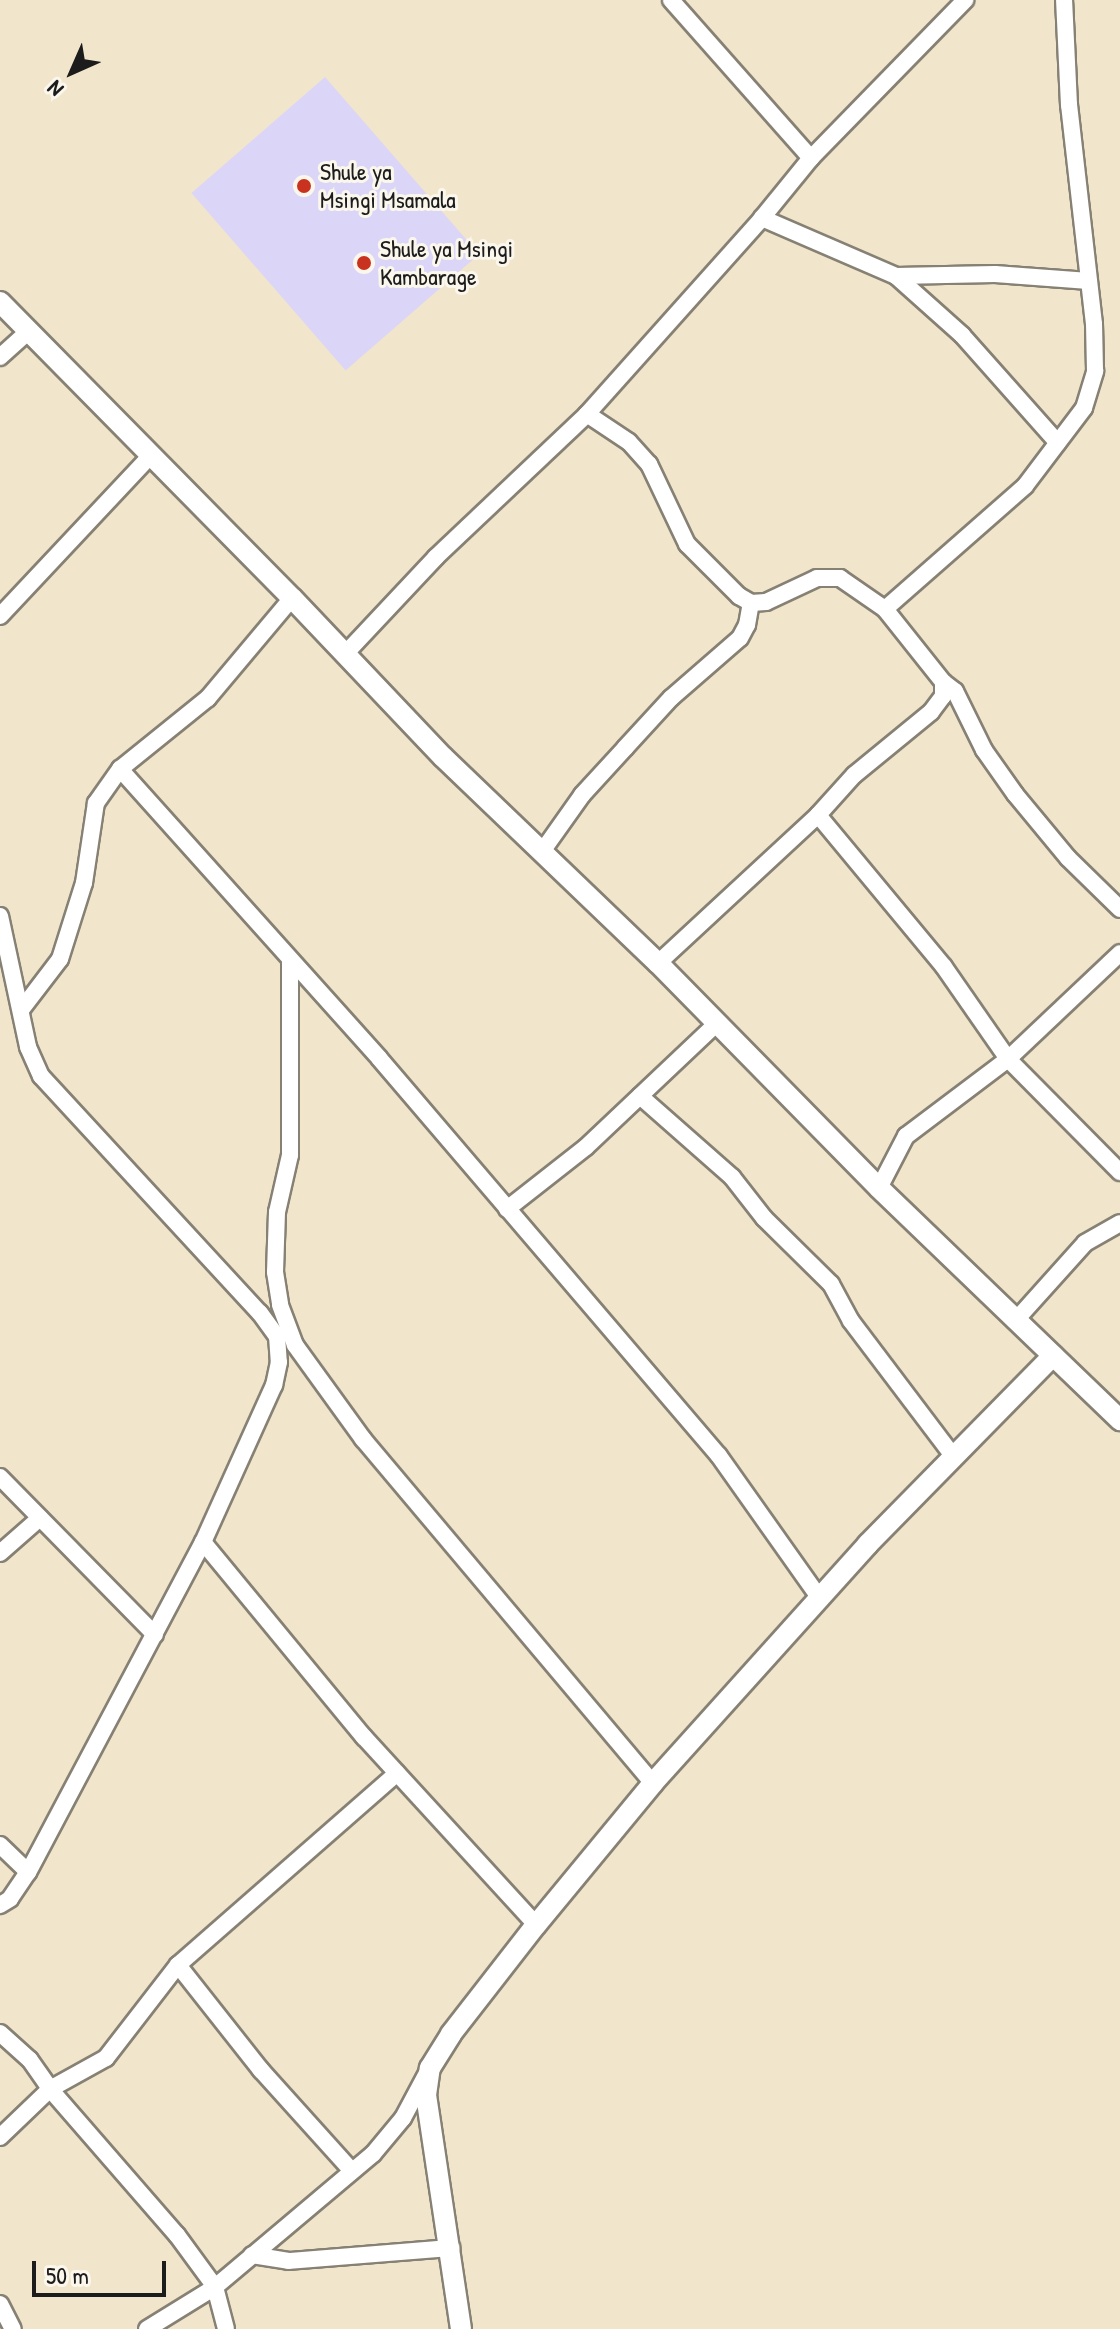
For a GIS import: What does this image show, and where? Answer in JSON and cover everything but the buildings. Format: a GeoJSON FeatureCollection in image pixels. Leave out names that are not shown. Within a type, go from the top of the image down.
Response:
{"type":"FeatureCollection","features":[{"type":"Feature","properties":{"kind":"street"},"geometry":{"type":"LineString","coordinates":[[671,0],[811,158]]}},
{"type":"Feature","properties":{"kind":"street"},"geometry":{"type":"LineString","coordinates":[[346,653],[436,557],[587,414],[762,218],[811,158],[965,0]]}},
{"type":"Feature","properties":{"kind":"street"},"geometry":{"type":"LineString","coordinates":[[885,609],[1025,486],[1084,408],[1095,371],[1089,281],[1069,105],[1064,0]]}},
{"type":"Feature","properties":{"kind":"street"},"geometry":{"type":"LineString","coordinates":[[762,218],[896,276],[962,335],[1058,443]]}},
{"type":"Feature","properties":{"kind":"street"},"geometry":{"type":"LineString","coordinates":[[896,276],[995,274],[1089,281]]}},
{"type":"Feature","properties":{"kind":"street"},"geometry":{"type":"LineString","coordinates":[[0,302],[541,853],[658,963],[879,1188],[1120,1420]]}},
{"type":"Feature","properties":{"kind":"street"},"geometry":{"type":"LineString","coordinates":[[0,357],[29,331]]}},
{"type":"Feature","properties":{"kind":"street"},"geometry":{"type":"LineString","coordinates":[[587,414],[629,442],[649,464],[687,544],[739,596],[751,603],[766,602],[817,578],[840,578],[885,609],[943,682],[955,691],[984,750],[1015,794],[1068,858],[1120,909]]}},
{"type":"Feature","properties":{"kind":"street"},"geometry":{"type":"LineString","coordinates":[[0,616],[151,455]]}},
{"type":"Feature","properties":{"kind":"street"},"geometry":{"type":"LineString","coordinates":[[21,1010],[60,959],[84,883],[96,803],[120,769],[208,698],[292,598]]}},
{"type":"Feature","properties":{"kind":"street"},"geometry":{"type":"LineString","coordinates":[[541,853],[582,795],[671,698],[740,638],[751,603]]}},
{"type":"Feature","properties":{"kind":"street"},"geometry":{"type":"LineString","coordinates":[[658,963],[818,815],[854,775],[931,712],[943,696],[943,682]]}},
{"type":"Feature","properties":{"kind":"street"},"geometry":{"type":"LineString","coordinates":[[120,769],[379,1058],[719,1456],[819,1597]]}},
{"type":"Feature","properties":{"kind":"street"},"geometry":{"type":"LineString","coordinates":[[818,815],[944,967],[1008,1059],[1120,1172]]}},
{"type":"Feature","properties":{"kind":"street"},"geometry":{"type":"LineString","coordinates":[[0,916],[28,1047],[41,1076],[260,1313],[277,1336],[279,1362],[274,1385],[203,1542],[28,1872],[5,1902],[0,1915]]}},
{"type":"Feature","properties":{"kind":"street"},"geometry":{"type":"LineString","coordinates":[[879,1188],[906,1136],[1008,1059],[1120,953]]}},
{"type":"Feature","properties":{"kind":"street"},"geometry":{"type":"LineString","coordinates":[[290,961],[290,1155],[277,1212],[275,1272],[280,1305],[295,1345],[363,1439],[653,1783]]}},
{"type":"Feature","properties":{"kind":"street"},"geometry":{"type":"LineString","coordinates":[[507,1209],[586,1147],[716,1024]]}},
{"type":"Feature","properties":{"kind":"street"},"geometry":{"type":"LineString","coordinates":[[640,1096],[732,1177],[764,1218],[831,1284],[851,1321],[954,1457]]}},
{"type":"Feature","properties":{"kind":"street"},"geometry":{"type":"LineString","coordinates":[[1016,1320],[1085,1243],[1120,1223]]}},
{"type":"Feature","properties":{"kind":"street"},"geometry":{"type":"LineString","coordinates":[[147,2329],[215,2287],[373,2154],[403,2118],[451,2034],[653,1783],[819,1597],[1053,1356]]}},
{"type":"Feature","properties":{"kind":"street"},"geometry":{"type":"LineString","coordinates":[[0,1477],[155,1635]]}},
{"type":"Feature","properties":{"kind":"street"},"geometry":{"type":"LineString","coordinates":[[0,1553],[40,1518]]}},
{"type":"Feature","properties":{"kind":"street"},"geometry":{"type":"LineString","coordinates":[[203,1542],[282,1641],[536,1925]]}},
{"type":"Feature","properties":{"kind":"street"},"geometry":{"type":"LineString","coordinates":[[0,2137],[50,2089],[106,2058],[178,1965],[397,1773]]}},
{"type":"Feature","properties":{"kind":"street"},"geometry":{"type":"LineString","coordinates":[[0,1845],[28,1872]]}},
{"type":"Feature","properties":{"kind":"street"},"geometry":{"type":"LineString","coordinates":[[178,1965],[252,2060],[352,2171]]}},
{"type":"Feature","properties":{"kind":"street"},"geometry":{"type":"LineString","coordinates":[[0,2033],[30,2060],[50,2089],[177,2235],[215,2287],[226,2329]]}},
{"type":"Feature","properties":{"kind":"street"},"geometry":{"type":"LineString","coordinates":[[430,2068],[426,2095],[461,2329]]}},
{"type":"Feature","properties":{"kind":"street"},"geometry":{"type":"LineString","coordinates":[[252,2255],[289,2261],[451,2248]]}},
{"type":"Feature","properties":{"kind":"street"},"geometry":{"type":"LineString","coordinates":[[0,2304],[13,2329]]}},
{"type":"Feature","properties":{"kind":"shaded area"},"geometry":{"type":"Polygon","coordinates":[[[325,77],[479,254],[346,370],[191,193],[325,77]]]}},
{"type":"Feature","properties":{"kind":"place","name":"Shule ya Msingi Msamala"},"geometry":{"type":"Point","coordinates":[304,186]}},
{"type":"Feature","properties":{"kind":"place","name":"Shule ya Msingi Kambarage"},"geometry":{"type":"Point","coordinates":[364,263]}}]}
